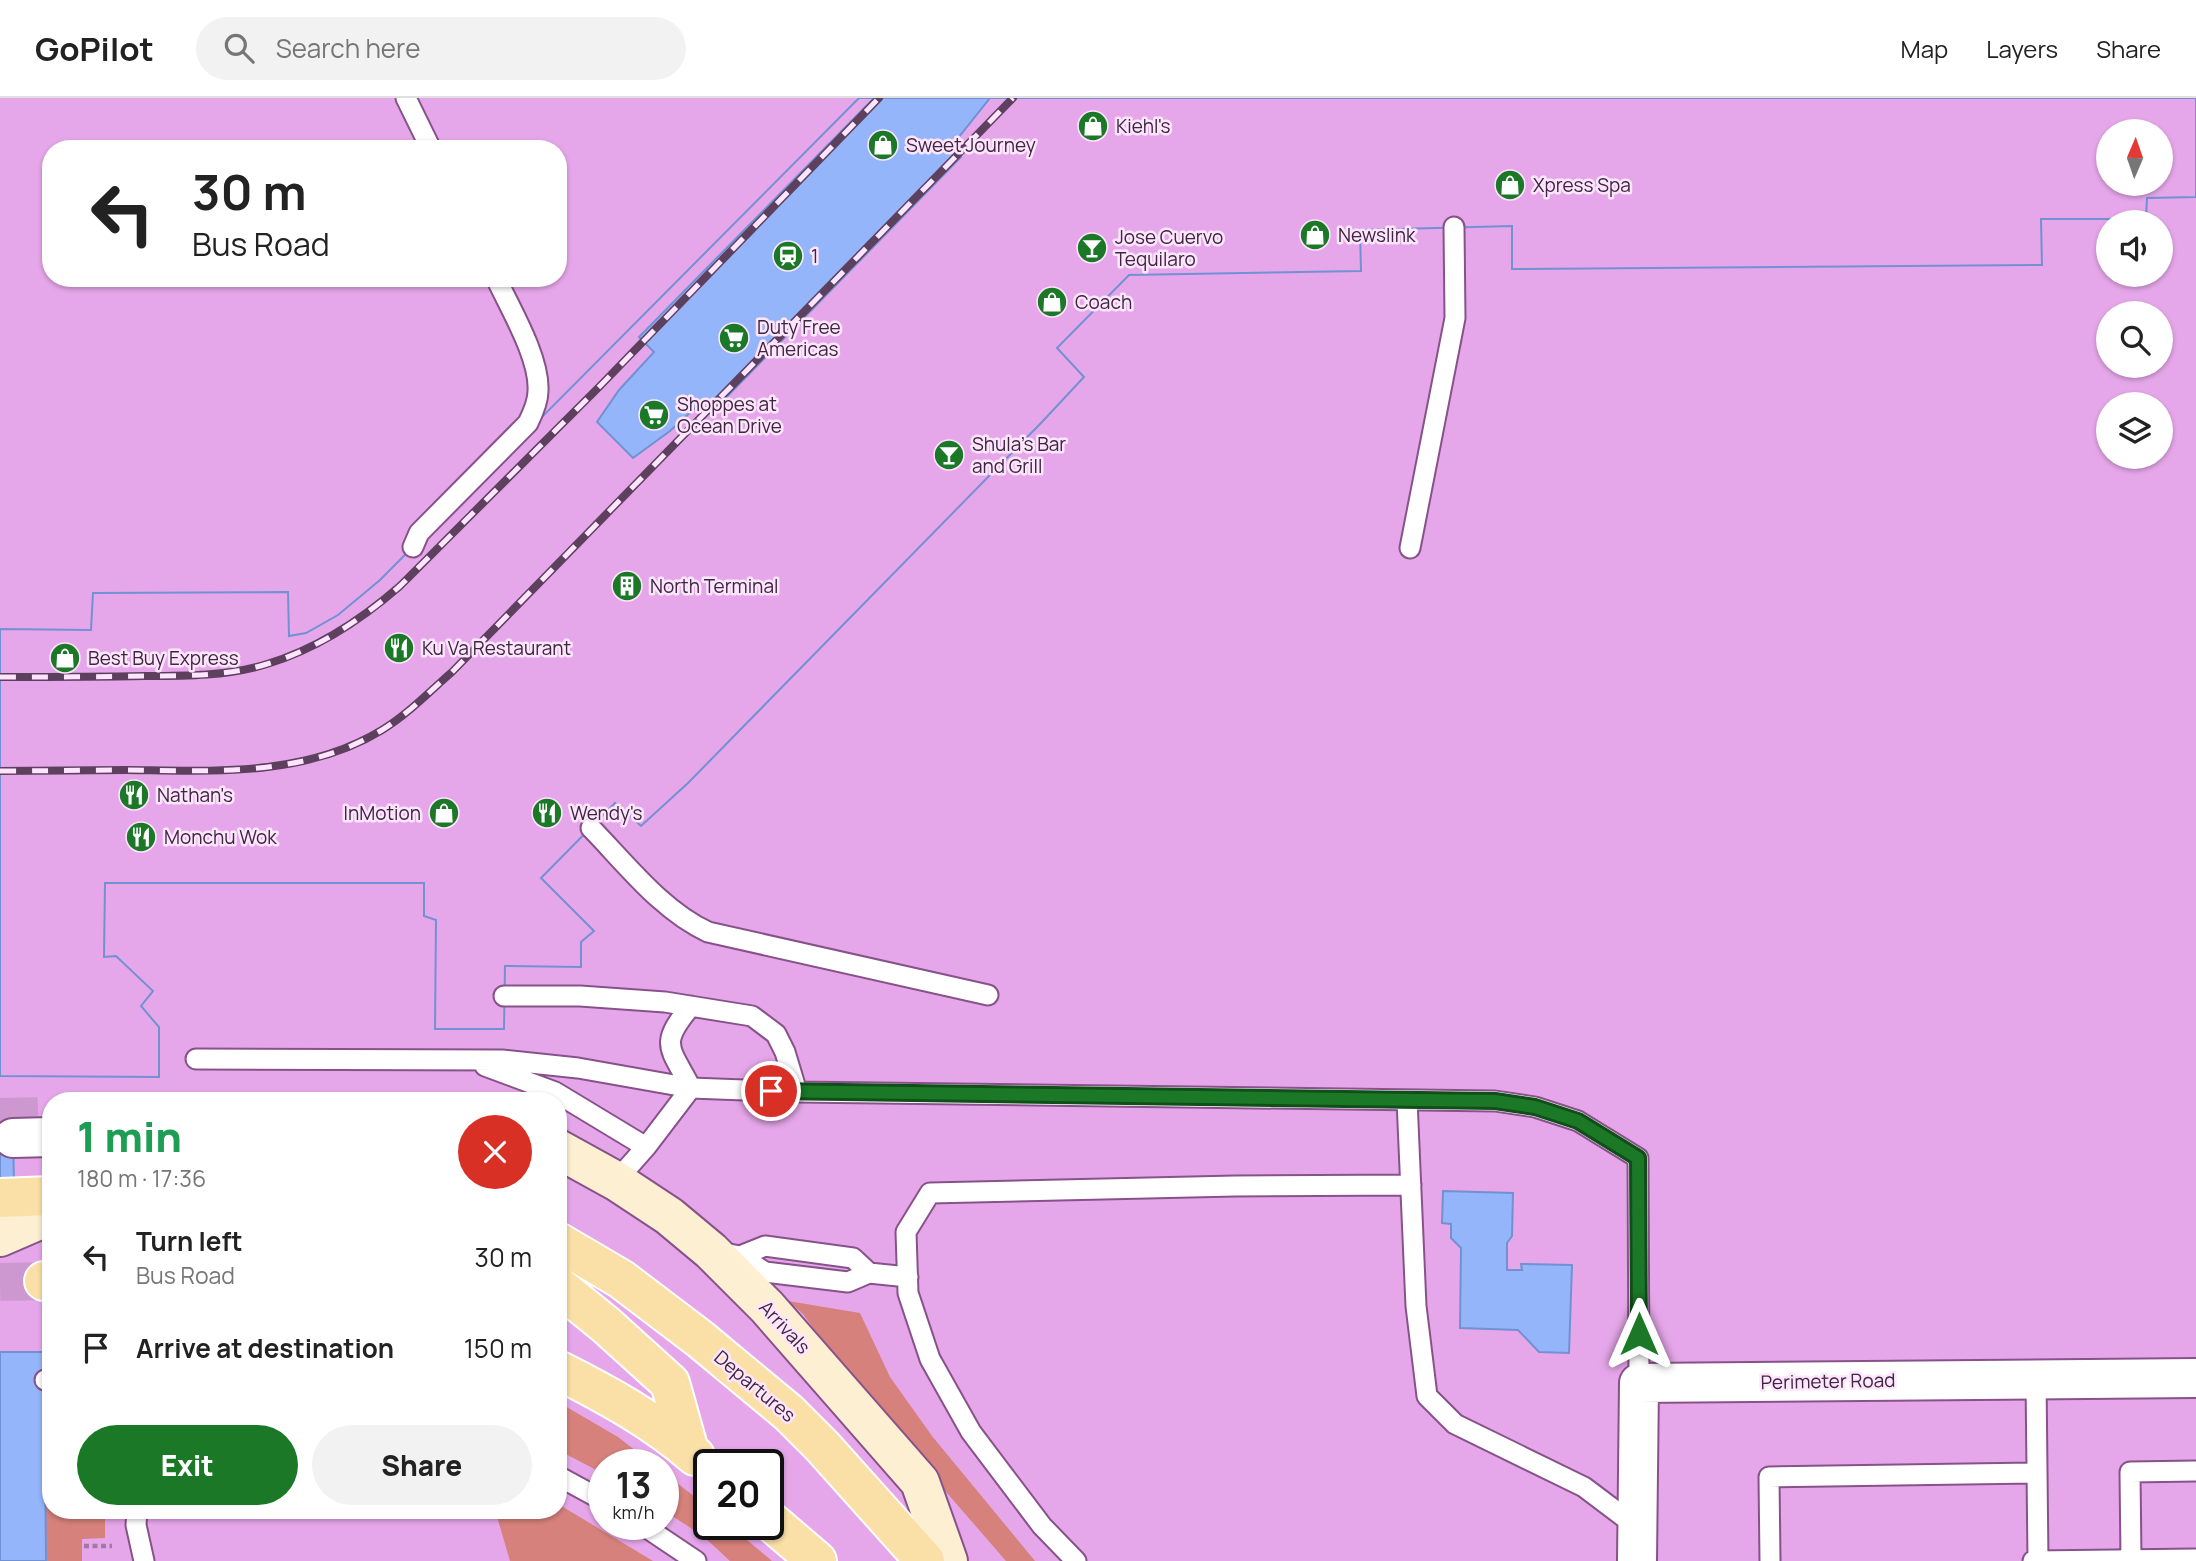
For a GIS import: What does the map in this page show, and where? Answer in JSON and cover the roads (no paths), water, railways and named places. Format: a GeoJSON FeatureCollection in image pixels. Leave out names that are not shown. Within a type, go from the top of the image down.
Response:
{"type":"FeatureCollection","features":[{"type":"Feature","properties":{"kind":"main road","name":"Arrivals"},"geometry":{"type":"LineString","coordinates":[[567,1154],[616,1181],[725,1253],[920,1482],[947,1561]]}},
{"type":"Feature","properties":{"kind":"main road"},"geometry":{"type":"LineString","coordinates":[[0,1198],[42,1196]]}},
{"type":"Feature","properties":{"kind":"main road"},"geometry":{"type":"LineString","coordinates":[[0,1237],[42,1219]]}},
{"type":"Feature","properties":{"kind":"main road","name":"Departures"},"geometry":{"type":"LineString","coordinates":[[567,1247],[621,1279],[700,1339],[789,1413],[925,1561]]}},
{"type":"Feature","properties":{"kind":"main road"},"geometry":{"type":"LineString","coordinates":[[567,1293],[670,1383],[695,1449]]}},
{"type":"Feature","properties":{"kind":"main road"},"geometry":{"type":"LineString","coordinates":[[567,1374],[595,1388],[693,1455]]}},
{"type":"Feature","properties":{"kind":"main road"},"geometry":{"type":"LineString","coordinates":[[784,1533],[817,1561]]}},
{"type":"Feature","properties":{"kind":"street"},"geometry":{"type":"LineString","coordinates":[[13,1138],[42,1137]]}},
{"type":"Feature","properties":{"kind":"street","name":"Perimeter Road"},"geometry":{"type":"LineString","coordinates":[[1639,1383],[2196,1377]]}},
{"type":"Feature","properties":{"kind":"street"},"geometry":{"type":"LineString","coordinates":[[1637,1544],[1639,1383]]}},
{"type":"Feature","properties":{"kind":"lane"},"geometry":{"type":"LineString","coordinates":[[406,98],[427,140]]}},
{"type":"Feature","properties":{"kind":"lane"},"geometry":{"type":"LineString","coordinates":[[1410,548],[1455,318],[1454,227]]}},
{"type":"Feature","properties":{"kind":"lane"},"geometry":{"type":"LineString","coordinates":[[413,547],[419,533],[528,423],[534,410],[538,391],[530,352],[500,287]]}},
{"type":"Feature","properties":{"kind":"lane"},"geometry":{"type":"LineString","coordinates":[[591,828],[671,910],[708,932],[988,995]]}},
{"type":"Feature","properties":{"kind":"lane"},"geometry":{"type":"LineString","coordinates":[[504,996],[580,996],[664,1002],[723,1009],[752,1016],[776,1034],[785,1052],[797,1091]]}},
{"type":"Feature","properties":{"kind":"lane"},"geometry":{"type":"LineString","coordinates":[[691,1006],[676,1024],[669,1046],[691,1088]]}},
{"type":"Feature","properties":{"kind":"lane"},"geometry":{"type":"LineString","coordinates":[[196,1059],[502,1060],[578,1068],[691,1088],[1495,1101],[1535,1107],[1578,1121],[1638,1158],[1639,1383]]}},
{"type":"Feature","properties":{"kind":"lane"},"geometry":{"type":"LineString","coordinates":[[464,1059],[555,1092]]}},
{"type":"Feature","properties":{"kind":"lane"},"geometry":{"type":"LineString","coordinates":[[616,1181],[691,1088]]}},
{"type":"Feature","properties":{"kind":"lane"},"geometry":{"type":"LineString","coordinates":[[567,1099],[646,1147]]}},
{"type":"Feature","properties":{"kind":"lane"},"geometry":{"type":"LineString","coordinates":[[1407,1100],[1416,1306],[1427,1396],[1455,1424],[1584,1487],[1637,1544]]}},
{"type":"Feature","properties":{"kind":"lane"},"geometry":{"type":"LineString","coordinates":[[1076,1561],[1042,1525],[971,1432],[930,1359],[908,1293],[906,1232],[930,1194],[1236,1186],[1410,1185]]}},
{"type":"Feature","properties":{"kind":"lane"},"geometry":{"type":"LineString","coordinates":[[725,1253],[765,1246],[853,1258],[869,1273],[908,1277]]}},
{"type":"Feature","properties":{"kind":"lane"},"geometry":{"type":"LineString","coordinates":[[2036,1379],[2035,1561],[2196,1559]]}},
{"type":"Feature","properties":{"kind":"lane"},"geometry":{"type":"LineString","coordinates":[[2131,1560],[2130,1472],[2196,1471]]}},
{"type":"Feature","properties":{"kind":"lane"},"geometry":{"type":"LineString","coordinates":[[1770,1561],[1769,1476],[2037,1473]]}},
{"type":"Feature","properties":{"kind":"lane"},"geometry":{"type":"LineString","coordinates":[[567,1481],[588,1493]]}},
{"type":"Feature","properties":{"kind":"lane"},"geometry":{"type":"LineString","coordinates":[[136,1519],[144,1561]]}},
{"type":"Feature","properties":{"kind":"lane"},"geometry":{"type":"LineString","coordinates":[[665,1540],[696,1561]]}},
{"type":"Feature","properties":{"kind":"tunnel"},"geometry":{"type":"LineString","coordinates":[[0,1117],[42,1116]]}},
{"type":"Feature","properties":{"kind":"tunnel"},"geometry":{"type":"LineString","coordinates":[[0,1282],[42,1281]]}},
{"type":"Feature","properties":{"kind":"railway"},"geometry":{"type":"LineString","coordinates":[[0,677],[176,676],[237,671],[285,658],[321,642],[354,622],[400,586],[601,385],[879,98]]}},
{"type":"Feature","properties":{"kind":"railway"},"geometry":{"type":"LineString","coordinates":[[0,771],[193,771],[258,768],[322,756],[353,745],[392,724],[452,672],[1013,98]]}},
{"type":"Feature","properties":{"kind":"place","name":"Kiehl's"},"geometry":{"type":"Point","coordinates":[1093,126]}},
{"type":"Feature","properties":{"kind":"place","name":"Sweet Journey"},"geometry":{"type":"Point","coordinates":[883,145]}},
{"type":"Feature","properties":{"kind":"place","name":"Xpress Spa"},"geometry":{"type":"Point","coordinates":[1510,185]}},
{"type":"Feature","properties":{"kind":"place","name":"Newslink"},"geometry":{"type":"Point","coordinates":[1315,235]}},
{"type":"Feature","properties":{"kind":"place","name":"Jose Cuervo Tequilaro"},"geometry":{"type":"Point","coordinates":[1092,248]}},
{"type":"Feature","properties":{"kind":"place","name":"1"},"geometry":{"type":"Point","coordinates":[788,256]}},
{"type":"Feature","properties":{"kind":"place","name":"Coach"},"geometry":{"type":"Point","coordinates":[1052,302]}},
{"type":"Feature","properties":{"kind":"place","name":"Duty Free Americas"},"geometry":{"type":"Point","coordinates":[734,338]}},
{"type":"Feature","properties":{"kind":"place","name":"Shoppes at Ocean Drive"},"geometry":{"type":"Point","coordinates":[654,415]}},
{"type":"Feature","properties":{"kind":"place","name":"Shula's Bar and Grill"},"geometry":{"type":"Point","coordinates":[949,455]}},
{"type":"Feature","properties":{"kind":"place","name":"North Terminal"},"geometry":{"type":"Point","coordinates":[627,586]}},
{"type":"Feature","properties":{"kind":"place","name":"Ku Va Restaurant"},"geometry":{"type":"Point","coordinates":[399,648]}},
{"type":"Feature","properties":{"kind":"place","name":"Best Buy Express"},"geometry":{"type":"Point","coordinates":[65,658]}},
{"type":"Feature","properties":{"kind":"place","name":"Nathan's"},"geometry":{"type":"Point","coordinates":[134,795]}},
{"type":"Feature","properties":{"kind":"place","name":"InMotion"},"geometry":{"type":"Point","coordinates":[444,813]}},
{"type":"Feature","properties":{"kind":"place","name":"Wendy's"},"geometry":{"type":"Point","coordinates":[547,813]}},
{"type":"Feature","properties":{"kind":"place","name":"Monchu Wok"},"geometry":{"type":"Point","coordinates":[141,837]}}]}
